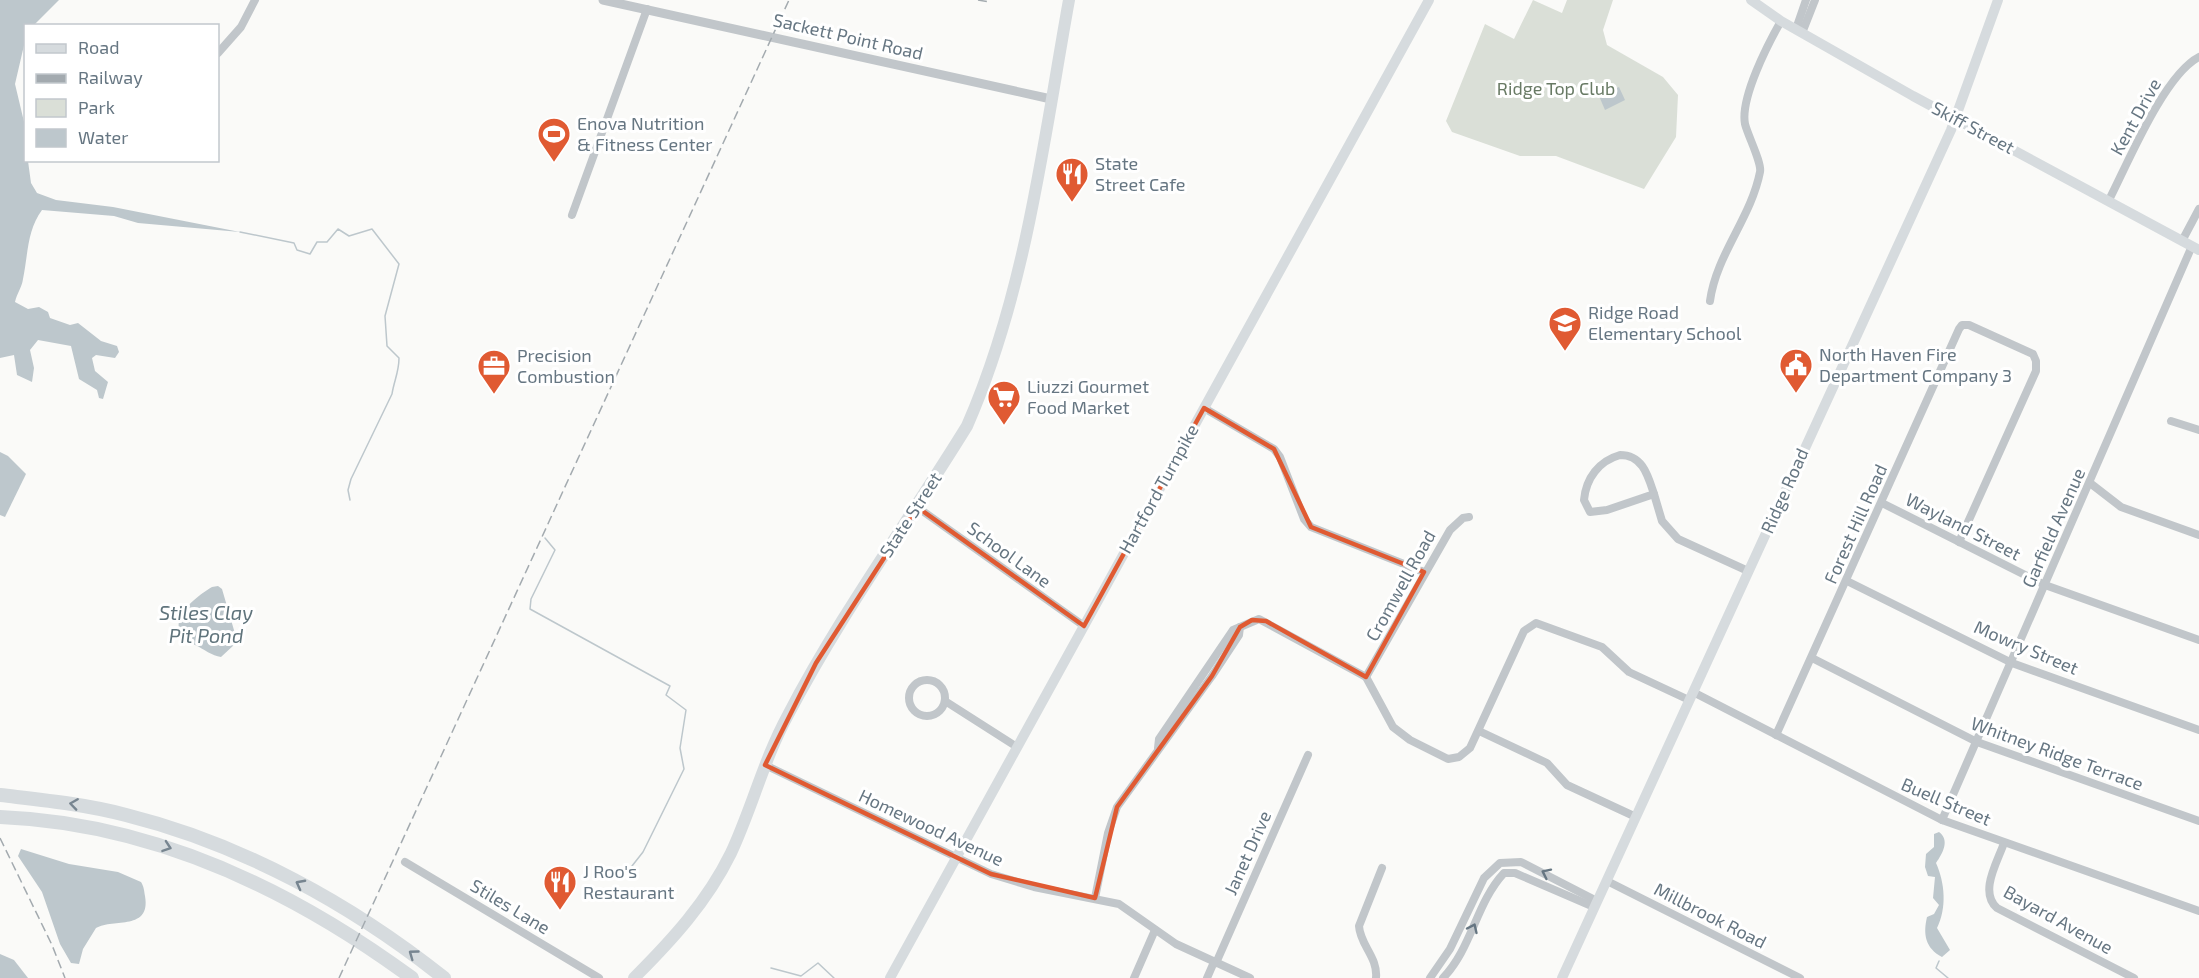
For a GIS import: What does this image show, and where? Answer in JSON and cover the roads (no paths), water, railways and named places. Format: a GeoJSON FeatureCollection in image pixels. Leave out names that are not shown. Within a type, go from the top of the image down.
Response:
{"type":"FeatureCollection","features":[{"type":"Feature","properties":{"kind":"highway"},"geometry":{"type":"LineString","coordinates":[[0,795],[105,810],[183,831],[265,866],[351,912],[444,978]]}},
{"type":"Feature","properties":{"kind":"highway"},"geometry":{"type":"LineString","coordinates":[[0,817],[45,820],[111,831],[174,849],[264,887],[342,931],[412,978]]}},
{"type":"Feature","properties":{"kind":"main road","name":"State Street"},"geometry":{"type":"LineString","coordinates":[[634,978],[679,932],[716,881],[737,838],[786,716],[816,663],[967,426],[980,396],[1022,261],[1033,211],[1069,0]]}},
{"type":"Feature","properties":{"kind":"main road","name":"Hartford Turnpike"},"geometry":{"type":"LineString","coordinates":[[890,978],[1429,0]]}},
{"type":"Feature","properties":{"kind":"main road","name":"Skiff Street"},"geometry":{"type":"LineString","coordinates":[[1751,0],[1781,21],[1955,119],[2191,246]]}},
{"type":"Feature","properties":{"kind":"main road","name":"Ridge Road"},"geometry":{"type":"LineString","coordinates":[[1562,978],[1955,119],[1998,0]]}},
{"type":"Feature","properties":{"kind":"street"},"geometry":{"type":"LineString","coordinates":[[219,52],[241,27],[255,0]]}},
{"type":"Feature","properties":{"kind":"street","name":"Sackett Point Road"},"geometry":{"type":"LineString","coordinates":[[603,0],[1051,99]]}},
{"type":"Feature","properties":{"kind":"street"},"geometry":{"type":"LineString","coordinates":[[1799,31],[1806,0]]}},
{"type":"Feature","properties":{"kind":"street"},"geometry":{"type":"LineString","coordinates":[[1799,31],[1815,0]]}},
{"type":"Feature","properties":{"kind":"street"},"geometry":{"type":"LineString","coordinates":[[572,215],[647,9]]}},
{"type":"Feature","properties":{"kind":"street"},"geometry":{"type":"LineString","coordinates":[[1710,300],[1712,282],[1752,197],[1761,169],[1744,122],[1748,97],[1781,21]]}},
{"type":"Feature","properties":{"kind":"street","name":"Kent Drive"},"geometry":{"type":"LineString","coordinates":[[2109,200],[2171,83],[2191,61],[2199,57]]}},
{"type":"Feature","properties":{"kind":"street","name":"Garfield Avenue"},"geometry":{"type":"LineString","coordinates":[[1942,820],[2191,246],[2199,209]]}},
{"type":"Feature","properties":{"kind":"street","name":"Forest Hill Road"},"geometry":{"type":"LineString","coordinates":[[1776,735],[1962,325],[1969,325],[2033,354],[2036,371],[1959,542]]}},
{"type":"Feature","properties":{"kind":"street"},"geometry":{"type":"LineString","coordinates":[[1204,408],[1274,450],[1280,457],[1304,519],[1311,527],[1424,572]]}},
{"type":"Feature","properties":{"kind":"street"},"geometry":{"type":"LineString","coordinates":[[2171,421],[2199,430]]}},
{"type":"Feature","properties":{"kind":"street"},"geometry":{"type":"LineString","coordinates":[[1654,494],[1597,512],[1588,511],[1584,500],[1596,469],[1620,455],[1633,457],[1642,465],[1654,494],[1662,521],[1678,539],[1748,571]]}},
{"type":"Feature","properties":{"kind":"street"},"geometry":{"type":"LineString","coordinates":[[2090,483],[2121,507],[2199,535]]}},
{"type":"Feature","properties":{"kind":"street","name":"Wayland Street"},"geometry":{"type":"LineString","coordinates":[[1882,503],[2045,585],[2199,640]]}},
{"type":"Feature","properties":{"kind":"street","name":"School Lane"},"geometry":{"type":"LineString","coordinates":[[917,507],[1084,626]]}},
{"type":"Feature","properties":{"kind":"street","name":"Cromwell Road"},"geometry":{"type":"LineString","coordinates":[[1366,677],[1450,530],[1463,518],[1469,517]]}},
{"type":"Feature","properties":{"kind":"street","name":"Mowry Street"},"geometry":{"type":"LineString","coordinates":[[1847,581],[2012,663],[2199,730]]}},
{"type":"Feature","properties":{"kind":"street"},"geometry":{"type":"LineString","coordinates":[[1095,898],[1112,819],[1158,748],[1166,742],[1212,676],[1239,635],[1240,627],[1252,620],[1266,621],[1366,677],[1393,727],[1410,740],[1444,758],[1454,758],[1465,753],[1479,731],[1547,763],[1567,785],[1636,817]]}},
{"type":"Feature","properties":{"kind":"street","name":"Buell Street"},"geometry":{"type":"LineString","coordinates":[[1479,731],[1524,631],[1536,623],[1602,647],[1629,672],[1691,696],[1776,735],[1942,820],[2199,911]]}},
{"type":"Feature","properties":{"kind":"street","name":"Whitney Ridge Terrace"},"geometry":{"type":"LineString","coordinates":[[1812,658],[1977,742],[2199,821]]}},
{"type":"Feature","properties":{"kind":"street"},"geometry":{"type":"LineString","coordinates":[[945,701],[939,712],[928,717],[916,714],[908,698],[916,683],[928,680],[939,684],[945,701],[1017,747]]}},
{"type":"Feature","properties":{"kind":"street","name":"Janet Drive"},"geometry":{"type":"LineString","coordinates":[[1207,978],[1308,755]]}},
{"type":"Feature","properties":{"kind":"street","name":"Homewood Avenue"},"geometry":{"type":"LineString","coordinates":[[765,765],[956,858],[1014,882],[1095,898],[1129,909],[1176,944],[1250,978]]}},
{"type":"Feature","properties":{"kind":"street","name":"Bayard Avenue"},"geometry":{"type":"LineString","coordinates":[[2004,843],[1988,892],[1991,902],[1998,908],[2134,978]]}},
{"type":"Feature","properties":{"kind":"street"},"geometry":{"type":"LineString","coordinates":[[1505,861],[1507,871]]}},
{"type":"Feature","properties":{"kind":"street"},"geometry":{"type":"LineString","coordinates":[[1430,978],[1450,949],[1484,878],[1496,865],[1505,861],[1521,862],[1596,904]]}},
{"type":"Feature","properties":{"kind":"street","name":"Stiles Lane"},"geometry":{"type":"LineString","coordinates":[[405,862],[599,978]]}},
{"type":"Feature","properties":{"kind":"street"},"geometry":{"type":"LineString","coordinates":[[1376,978],[1376,965],[1359,926],[1382,868]]}},
{"type":"Feature","properties":{"kind":"street"},"geometry":{"type":"LineString","coordinates":[[1507,871],[1596,904]]}},
{"type":"Feature","properties":{"kind":"street"},"geometry":{"type":"LineString","coordinates":[[1443,978],[1460,956],[1491,889],[1507,871]]}},
{"type":"Feature","properties":{"kind":"street","name":"Millbrook Road"},"geometry":{"type":"LineString","coordinates":[[1607,880],[1800,978]]}},
{"type":"Feature","properties":{"kind":"street"},"geometry":{"type":"LineString","coordinates":[[1134,978],[1155,930]]}},
{"type":"Feature","properties":{"kind":"water"},"geometry":{"type":"Polygon","coordinates":[[[0,0],[59,0],[35,24],[24,24],[24,45],[15,84],[24,122],[24,162],[28,162],[31,183],[37,193],[56,200],[113,207],[240,232],[138,223],[114,216],[42,210],[33,226],[22,282],[15,302],[28,309],[39,307],[48,312],[50,318],[70,325],[78,323],[101,341],[117,346],[119,352],[115,358],[96,355],[92,358],[95,371],[108,382],[103,399],[99,398],[97,390],[79,379],[71,346],[38,340],[30,350],[34,368],[32,382],[17,375],[14,355],[0,358],[0,0]]]}},
{"type":"Feature","properties":{"kind":"water"},"geometry":{"type":"Polygon","coordinates":[[[1609,82],[1612,90],[1619,87],[1625,100],[1605,110],[1599,96],[1604,94],[1601,85],[1609,82]]]}},
{"type":"Feature","properties":{"kind":"water"},"geometry":{"type":"Polygon","coordinates":[[[0,452],[8,456],[26,474],[5,517],[0,515],[0,452]]]}},
{"type":"Feature","properties":{"kind":"water","name":"Stiles Clay Pit Pond"},"geometry":{"type":"Polygon","coordinates":[[[218,586],[222,589],[236,637],[235,644],[221,657],[195,645],[185,638],[180,630],[179,622],[187,607],[212,587],[218,586]]]}},
{"type":"Feature","properties":{"kind":"water"},"geometry":{"type":"Polygon","coordinates":[[[1939,832],[1945,843],[1936,863],[1944,896],[1937,928],[1950,950],[1942,957],[1929,945],[1925,929],[1927,917],[1934,914],[1939,905],[1933,898],[1935,877],[1928,876],[1925,867],[1926,854],[1934,847],[1934,834],[1939,832]]]}},
{"type":"Feature","properties":{"kind":"water"},"geometry":{"type":"Polygon","coordinates":[[[21,849],[69,864],[118,872],[141,882],[145,896],[145,907],[142,914],[137,919],[96,928],[83,949],[79,964],[71,963],[60,944],[42,892],[18,856],[21,849]]]}},
{"type":"Feature","properties":{"kind":"water"},"geometry":{"type":"Polygon","coordinates":[[[0,954],[14,960],[28,978],[0,978],[0,954]]]}},
{"type":"Feature","properties":{"kind":"waterway"},"geometry":{"type":"LineString","coordinates":[[240,232],[294,243],[297,250],[310,254],[317,242],[327,242],[338,229],[349,236],[372,229],[399,264],[385,316],[387,346],[399,358],[397,372],[392,394],[351,479],[348,490],[350,500]]}},
{"type":"Feature","properties":{"kind":"waterway"},"geometry":{"type":"LineString","coordinates":[[545,538],[555,550],[531,599],[530,609],[670,686],[666,695],[686,710],[680,748],[684,769],[643,852],[632,866]]}},
{"type":"Feature","properties":{"kind":"waterway"},"geometry":{"type":"LineString","coordinates":[[1939,961],[1936,968],[1948,978]]}},
{"type":"Feature","properties":{"kind":"waterway"},"geometry":{"type":"LineString","coordinates":[[771,968],[801,976],[818,963],[834,978]]}},
{"type":"Feature","properties":{"kind":"railway"},"geometry":{"type":"LineString","coordinates":[[339,978],[789,0]]}},
{"type":"Feature","properties":{"kind":"railway"},"geometry":{"type":"LineString","coordinates":[[978,0],[989,2]]}},
{"type":"Feature","properties":{"kind":"railway"},"geometry":{"type":"LineString","coordinates":[[0,838],[52,945],[65,978]]}},
{"type":"Feature","properties":{"kind":"place","name":"Enova Nutrition & Fitness Center"},"geometry":{"type":"Point","coordinates":[554,163]}},
{"type":"Feature","properties":{"kind":"place","name":"State Street Cafe"},"geometry":{"type":"Point","coordinates":[1072,203]}},
{"type":"Feature","properties":{"kind":"place","name":"Ridge Road Elementary School"},"geometry":{"type":"Point","coordinates":[1565,352]}},
{"type":"Feature","properties":{"kind":"place","name":"North Haven Fire Department Company 3"},"geometry":{"type":"Point","coordinates":[1796,394]}},
{"type":"Feature","properties":{"kind":"place","name":"Precision Combustion"},"geometry":{"type":"Point","coordinates":[494,395]}},
{"type":"Feature","properties":{"kind":"place","name":"Liuzzi Gourmet Food Market"},"geometry":{"type":"Point","coordinates":[1004,426]}},
{"type":"Feature","properties":{"kind":"place","name":"J Roo's Restaurant"},"geometry":{"type":"Point","coordinates":[560,911]}},
{"type":"Feature","properties":{"kind":"park label","name":"Ridge Top Club"},"geometry":{"type":"Point","coordinates":[1556,89]}}]}
